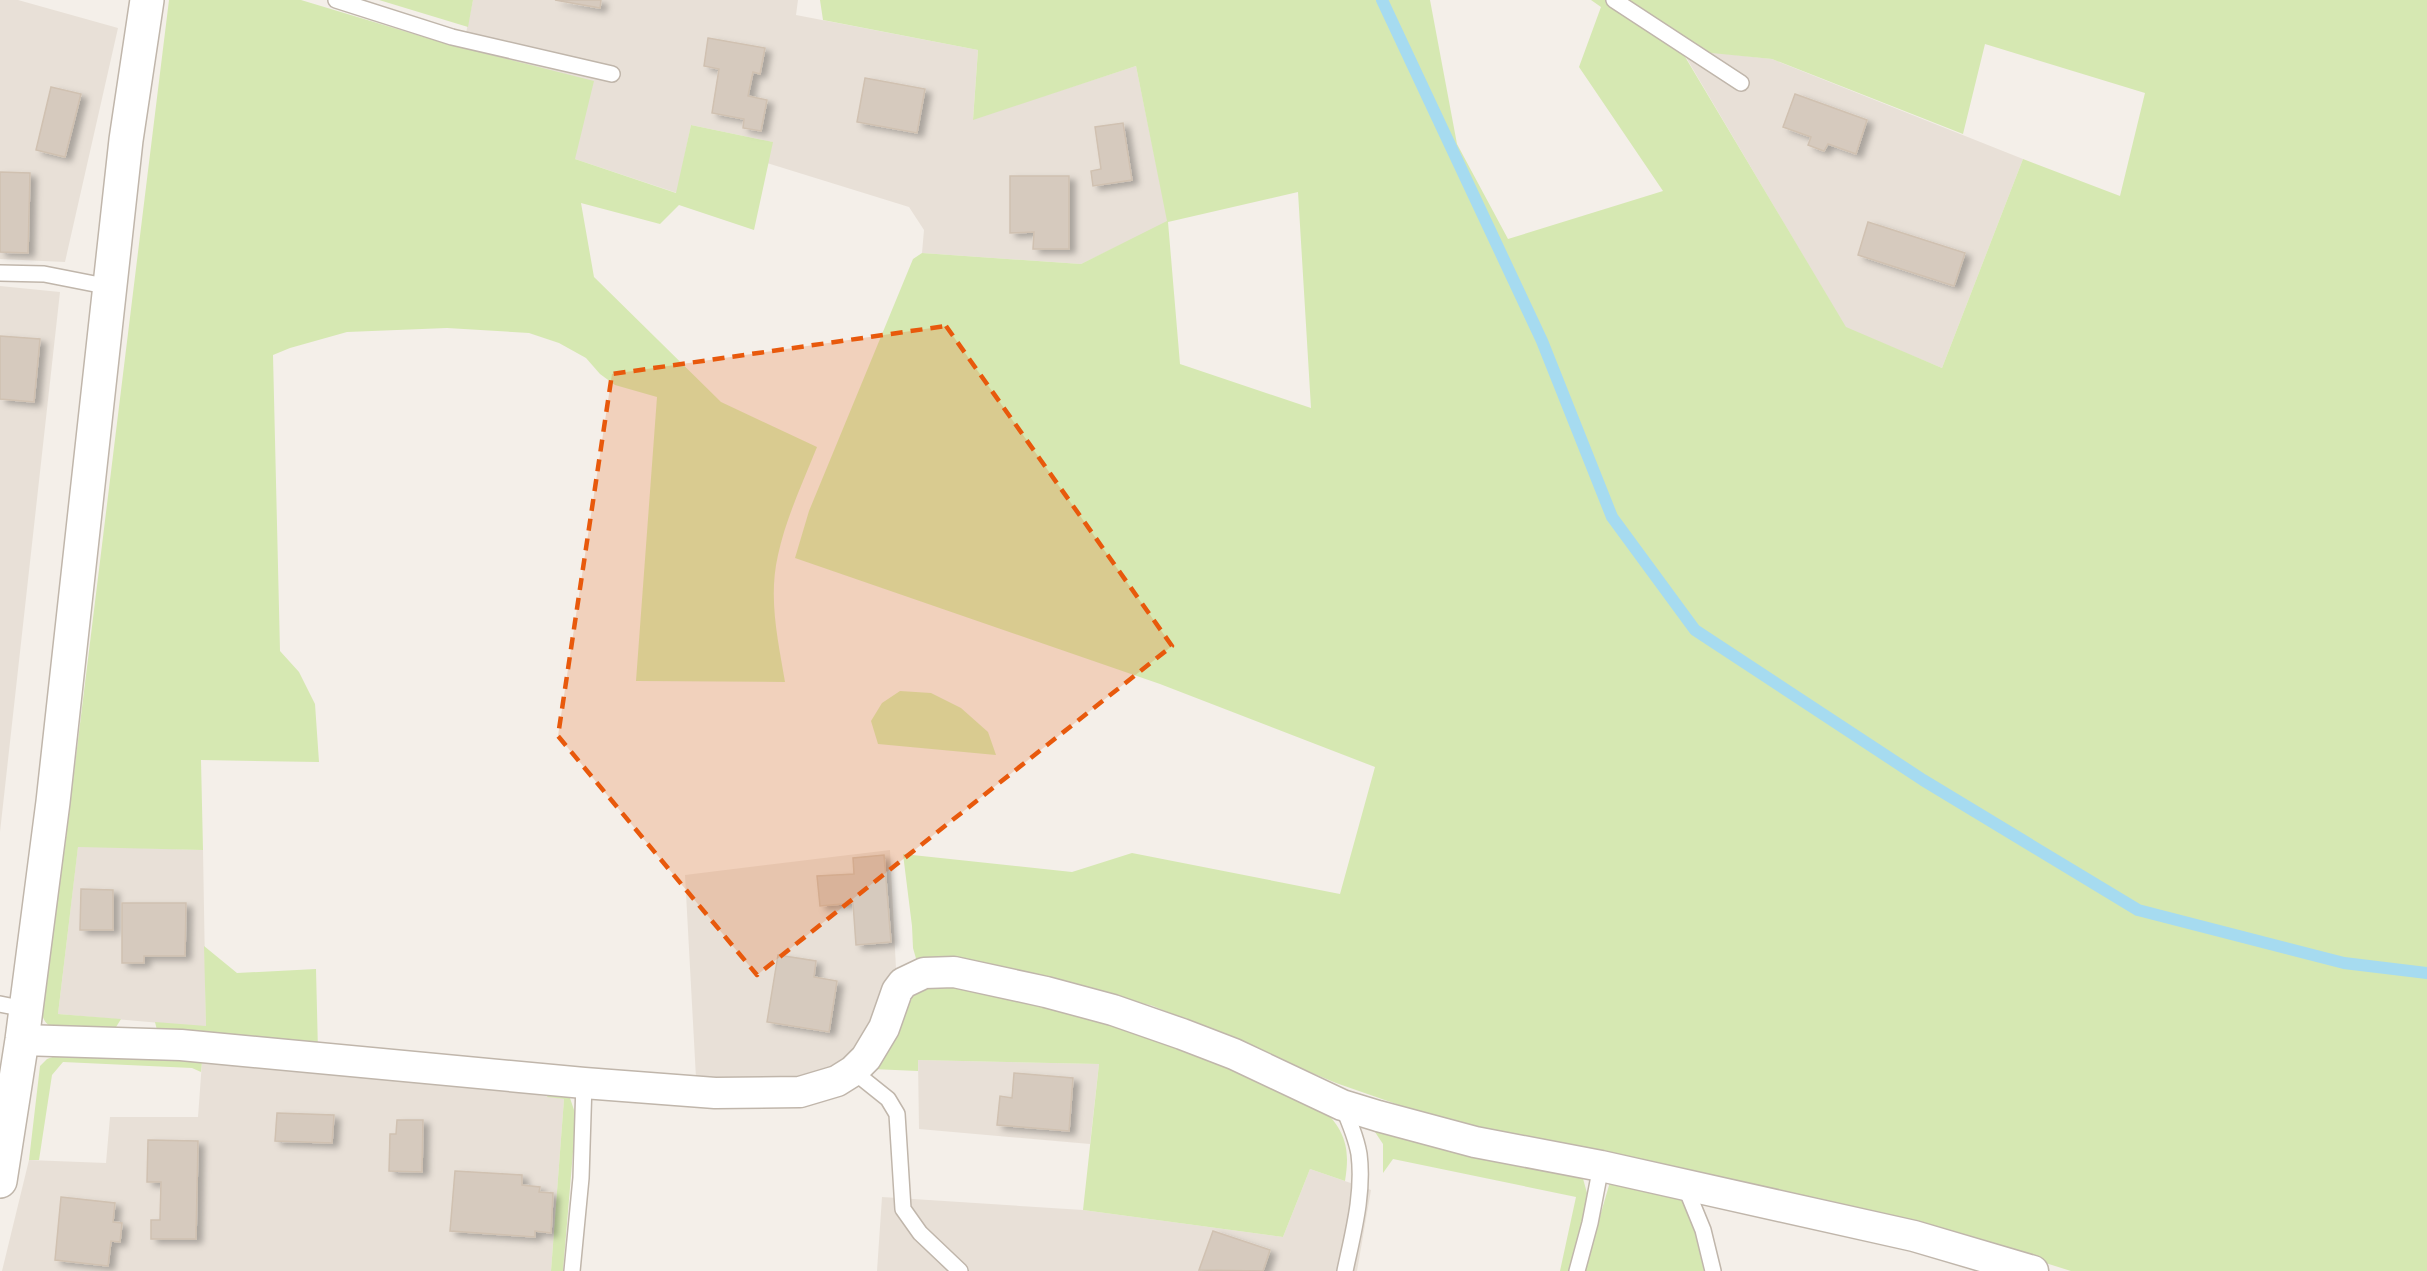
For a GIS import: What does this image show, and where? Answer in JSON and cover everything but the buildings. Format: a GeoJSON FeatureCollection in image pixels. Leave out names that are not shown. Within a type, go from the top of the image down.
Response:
{"type":"FeatureCollection","features":[{"type":"Feature","properties":{"kind":"street"},"geometry":{"type":"LineString","coordinates":[[0,1181],[16,1018],[53,802],[126,140],[147,0]]}},
{"type":"Feature","properties":{"kind":"street"},"geometry":{"type":"LineString","coordinates":[[16,1018],[181,1045],[715,1093],[800,1092],[837,1081],[853,1071],[866,1058],[884,1029],[897,991],[903,983],[924,973],[954,972],[1046,992],[1113,1010],[1234,1054],[1342,1105],[1475,1142],[1601,1166],[1914,1236],[2033,1271]]}},
{"type":"Feature","properties":{"kind":"lane"},"geometry":{"type":"LineString","coordinates":[[336,0],[452,37],[612,74]]}},
{"type":"Feature","properties":{"kind":"lane"},"geometry":{"type":"LineString","coordinates":[[1614,0],[1741,83]]}},
{"type":"Feature","properties":{"kind":"lane"},"geometry":{"type":"LineString","coordinates":[[0,273],[44,274],[110,287]]}},
{"type":"Feature","properties":{"kind":"lane"},"geometry":{"type":"LineString","coordinates":[[853,1071],[888,1099],[897,1114],[903,1209],[920,1233],[960,1271]]}},
{"type":"Feature","properties":{"kind":"lane"},"geometry":{"type":"LineString","coordinates":[[572,1271],[581,1178],[584,1083]]}},
{"type":"Feature","properties":{"kind":"lane"},"geometry":{"type":"LineString","coordinates":[[1342,1105],[1359,1153],[1360,1178],[1358,1207],[1346,1271]]}},
{"type":"Feature","properties":{"kind":"lane"},"geometry":{"type":"LineString","coordinates":[[1577,1271],[1590,1223],[1601,1166]]}},
{"type":"Feature","properties":{"kind":"lane"},"geometry":{"type":"LineString","coordinates":[[1685,1186],[1703,1230],[1713,1271]]}},
{"type":"Feature","properties":{"kind":"highlighted area"},"geometry":{"type":"Polygon","coordinates":[[[946,326],[1172,646],[757,975],[558,736],[612,374],[946,326]]]}},
{"type":"Feature","properties":{"kind":"shaded area"},"geometry":{"type":"Polygon","coordinates":[[[0,0],[18,0],[118,28],[65,262],[0,259],[0,0]]]}},
{"type":"Feature","properties":{"kind":"shaded area"},"geometry":{"type":"Polygon","coordinates":[[[473,0],[798,0],[796,15],[978,50],[973,119],[1136,66],[1168,222],[1081,264],[922,253],[924,230],[909,207],[767,163],[772,142],[691,125],[677,193],[575,159],[463,47],[473,0]]]}},
{"type":"Feature","properties":{"kind":"shaded area"},"geometry":{"type":"Polygon","coordinates":[[[1681,49],[1772,59],[2023,159],[1942,368],[1846,328],[1681,49]]]}},
{"type":"Feature","properties":{"kind":"shaded area"},"geometry":{"type":"Polygon","coordinates":[[[0,286],[60,292],[0,832],[0,286]]]}},
{"type":"Feature","properties":{"kind":"shaded area"},"geometry":{"type":"Polygon","coordinates":[[[78,846],[203,850],[206,1027],[58,1014],[78,846]]]}},
{"type":"Feature","properties":{"kind":"shaded area"},"geometry":{"type":"Polygon","coordinates":[[[890,850],[896,969],[860,1049],[833,1071],[789,1083],[696,1078],[685,875],[890,850]]]}},
{"type":"Feature","properties":{"kind":"shaded area"},"geometry":{"type":"Polygon","coordinates":[[[918,1060],[1099,1064],[1090,1144],[919,1129],[918,1060]]]}},
{"type":"Feature","properties":{"kind":"shaded area"},"geometry":{"type":"Polygon","coordinates":[[[202,1062],[507,1090],[564,1099],[551,1271],[2,1271],[29,1160],[106,1163],[110,1117],[198,1117],[202,1062]]]}},
{"type":"Feature","properties":{"kind":"shaded area"},"geometry":{"type":"Polygon","coordinates":[[[1310,1169],[1371,1190],[1357,1271],[877,1271],[882,1197],[1083,1210],[1283,1237],[1310,1169]]]}},
{"type":"Feature","properties":{"kind":"green space"},"geometry":{"type":"Polygon","coordinates":[[[169,0],[301,0],[447,44],[594,81],[575,159],[676,193],[691,125],[773,142],[754,230],[679,205],[660,224],[581,203],[594,277],[721,402],[817,447],[795,500],[775,571],[775,619],[785,682],[636,681],[657,397],[615,385],[600,374],[586,358],[559,343],[529,333],[447,328],[347,332],[273,355],[280,651],[299,672],[315,704],[319,762],[201,760],[203,850],[78,847],[58,1014],[121,1019],[113,1032],[54,1028],[45,1021],[42,1009],[65,846],[169,0]]]}},
{"type":"Feature","properties":{"kind":"green space"},"geometry":{"type":"Polygon","coordinates":[[[379,0],[473,0],[468,27],[379,0]]]}},
{"type":"Feature","properties":{"kind":"green space"},"geometry":{"type":"Polygon","coordinates":[[[820,0],[1430,0],[1457,144],[1508,239],[1663,191],[1579,67],[1601,7],[1591,0],[2427,0],[2427,1271],[2071,1271],[1927,1226],[1445,1121],[1336,1083],[1153,1006],[1081,987],[917,962],[913,948],[903,854],[1072,872],[1132,853],[1340,894],[1375,767],[1160,684],[795,558],[809,511],[913,259],[922,253],[1081,264],[1167,221],[1136,66],[973,120],[978,50],[823,20],[820,0]],[[1985,44],[1963,134],[1772,59],[1681,50],[1846,327],[1942,368],[2023,159],[2120,196],[2145,93],[1985,44]],[[1298,192],[1168,222],[1180,364],[1311,408],[1298,192]]]}},
{"type":"Feature","properties":{"kind":"green space"},"geometry":{"type":"Polygon","coordinates":[[[900,691],[931,693],[961,708],[988,732],[996,755],[878,744],[871,721],[882,703],[900,691]]]}},
{"type":"Feature","properties":{"kind":"green space"},"geometry":{"type":"Polygon","coordinates":[[[204,946],[237,973],[316,969],[318,1051],[158,1034],[155,1022],[206,1026],[204,946]]]}},
{"type":"Feature","properties":{"kind":"green space"},"geometry":{"type":"Polygon","coordinates":[[[951,985],[1102,1017],[1318,1104],[1344,1138],[1347,1157],[1345,1181],[1310,1169],[1283,1237],[1083,1210],[1099,1064],[918,1060],[918,1071],[872,1069],[908,999],[920,989],[951,985]]]}},
{"type":"Feature","properties":{"kind":"green space"},"geometry":{"type":"Polygon","coordinates":[[[66,1052],[202,1062],[201,1072],[192,1068],[63,1062],[52,1075],[39,1160],[29,1160],[40,1066],[47,1059],[66,1052]]]}},
{"type":"Feature","properties":{"kind":"green space"},"geometry":{"type":"Polygon","coordinates":[[[550,1091],[569,1095],[576,1116],[563,1271],[551,1271],[564,1099],[547,1097],[550,1091]]]}},
{"type":"Feature","properties":{"kind":"green space"},"geometry":{"type":"Polygon","coordinates":[[[1371,1126],[1582,1175],[1587,1193],[1570,1271],[1560,1271],[1576,1197],[1393,1159],[1383,1173],[1383,1144],[1371,1126]]]}},
{"type":"Feature","properties":{"kind":"green space"},"geometry":{"type":"Polygon","coordinates":[[[1610,1182],[1680,1195],[1694,1229],[1704,1271],[1584,1271],[1610,1182]]]}},
{"type":"Feature","properties":{"kind":"waterway"},"geometry":{"type":"LineString","coordinates":[[1382,0],[1542,341],[1612,517],[1695,630],[1923,780],[2138,910],[2344,963],[2427,973]]}}]}
